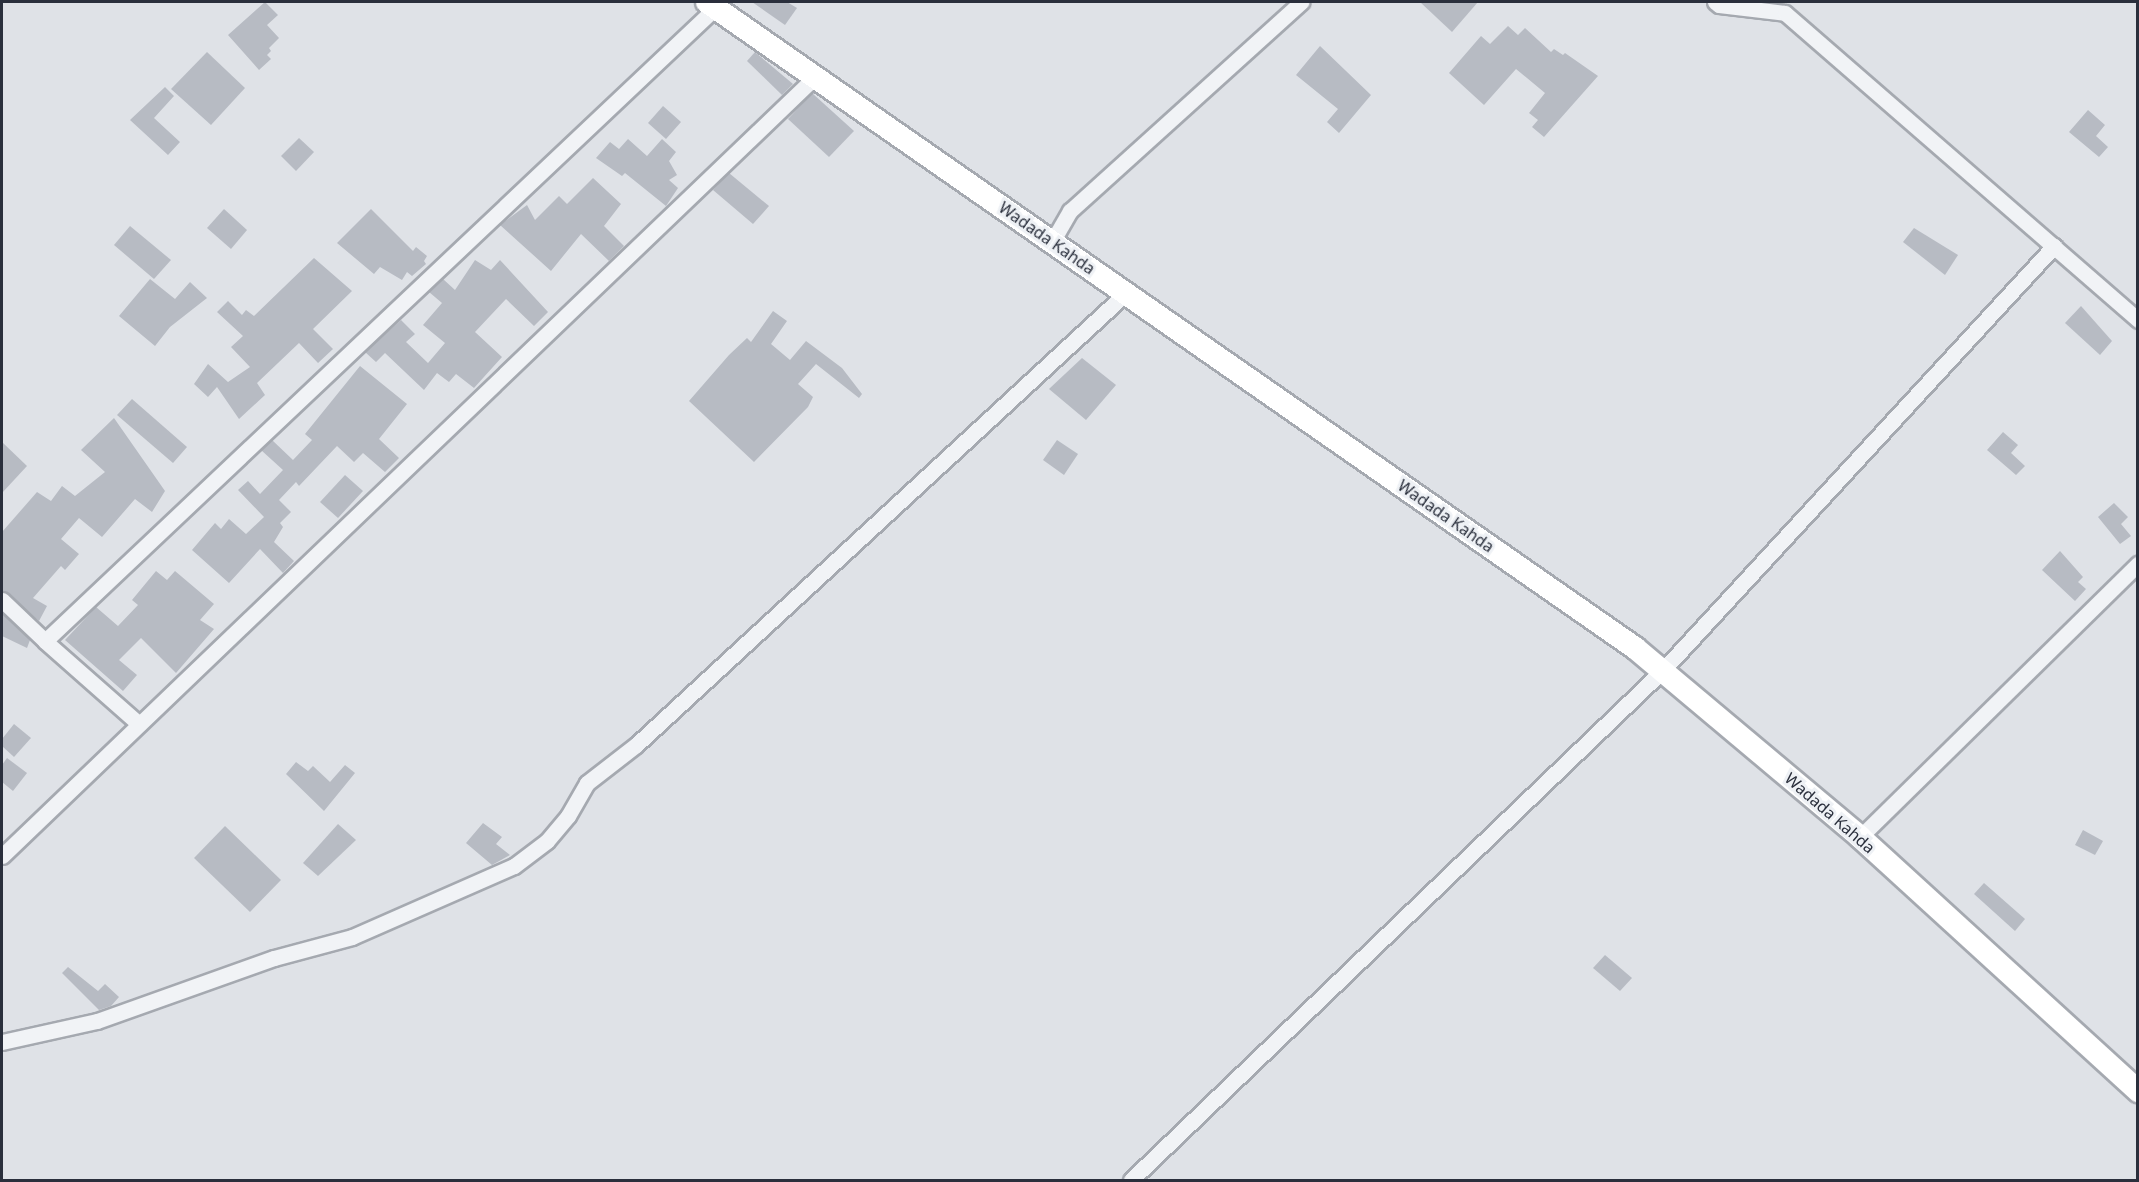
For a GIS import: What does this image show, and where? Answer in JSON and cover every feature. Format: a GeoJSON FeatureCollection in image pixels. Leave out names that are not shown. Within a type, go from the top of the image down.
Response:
{"type":"FeatureCollection","features":[{"type":"Feature","properties":{"kind":"main road","name":"Wadada Kahda"},"geometry":{"type":"LineString","coordinates":[[711,5],[1635,648],[1860,837],[2138,1091]]}},
{"type":"Feature","properties":{"kind":"street"},"geometry":{"type":"LineString","coordinates":[[1052,242],[1070,211],[1301,2]]}},
{"type":"Feature","properties":{"kind":"street"},"geometry":{"type":"LineString","coordinates":[[1715,2],[1719,6],[1785,14],[2138,320]]}},
{"type":"Feature","properties":{"kind":"street"},"geometry":{"type":"LineString","coordinates":[[45,641],[711,5]]}},
{"type":"Feature","properties":{"kind":"street"},"geometry":{"type":"LineString","coordinates":[[2,856],[815,77]]}},
{"type":"Feature","properties":{"kind":"street"},"geometry":{"type":"LineString","coordinates":[[1131,1180],[1663,670],[2054,246]]}},
{"type":"Feature","properties":{"kind":"street"},"geometry":{"type":"LineString","coordinates":[[2,1042],[97,1021],[274,958],[352,937],[514,866],[547,841],[568,816],[587,783],[645,737],[1126,293]]}},
{"type":"Feature","properties":{"kind":"street"},"geometry":{"type":"LineString","coordinates":[[1860,837],[2138,564]]}},
{"type":"Feature","properties":{"kind":"street"},"geometry":{"type":"LineString","coordinates":[[2,600],[139,724]]}},
{"type":"Feature","properties":{"kind":"building"},"geometry":{"type":"Polygon","coordinates":[[[265,2],[278,15],[267,25],[279,38],[269,48],[271,51],[267,55],[271,59],[259,70],[228,35],[265,2]]]}},
{"type":"Feature","properties":{"kind":"building"},"geometry":{"type":"Polygon","coordinates":[[[752,2],[787,2],[797,8],[785,25],[752,2]]]}},
{"type":"Feature","properties":{"kind":"building"},"geometry":{"type":"Polygon","coordinates":[[[1420,2],[1478,2],[1452,32],[1420,2]]]}},
{"type":"Feature","properties":{"kind":"building"},"geometry":{"type":"Polygon","coordinates":[[[1508,26],[1518,35],[1525,28],[1551,52],[1554,49],[1563,55],[1565,53],[1598,76],[1544,137],[1532,127],[1538,120],[1529,113],[1545,93],[1516,69],[1484,105],[1449,73],[1481,36],[1490,44],[1508,26]]]}},
{"type":"Feature","properties":{"kind":"building"},"geometry":{"type":"Polygon","coordinates":[[[1320,46],[1371,95],[1339,133],[1327,122],[1338,109],[1296,75],[1320,46]]]}},
{"type":"Feature","properties":{"kind":"building"},"geometry":{"type":"Polygon","coordinates":[[[207,52],[245,88],[211,125],[171,89],[207,52]]]}},
{"type":"Feature","properties":{"kind":"building"},"geometry":{"type":"Polygon","coordinates":[[[755,52],[793,84],[782,95],[747,61],[755,52]]]}},
{"type":"Feature","properties":{"kind":"building"},"geometry":{"type":"Polygon","coordinates":[[[165,87],[174,96],[154,118],[180,142],[168,155],[130,120],[165,87]]]}},
{"type":"Feature","properties":{"kind":"building"},"geometry":{"type":"Polygon","coordinates":[[[812,93],[854,131],[829,157],[788,119],[812,93]]]}},
{"type":"Feature","properties":{"kind":"building"},"geometry":{"type":"Polygon","coordinates":[[[663,106],[681,122],[666,139],[648,123],[663,106]]]}},
{"type":"Feature","properties":{"kind":"building"},"geometry":{"type":"Polygon","coordinates":[[[2088,110],[2105,125],[2096,136],[2108,147],[2099,157],[2069,132],[2088,110]]]}},
{"type":"Feature","properties":{"kind":"building"},"geometry":{"type":"Polygon","coordinates":[[[299,138],[314,152],[296,171],[281,156],[299,138]]]}},
{"type":"Feature","properties":{"kind":"building"},"geometry":{"type":"Polygon","coordinates":[[[628,139],[647,156],[662,139],[676,152],[669,161],[677,175],[669,180],[678,188],[666,206],[625,173],[622,176],[596,158],[610,142],[619,149],[628,139]]]}},
{"type":"Feature","properties":{"kind":"building"},"geometry":{"type":"Polygon","coordinates":[[[729,173],[769,206],[753,224],[713,190],[729,173]]]}},
{"type":"Feature","properties":{"kind":"building"},"geometry":{"type":"Polygon","coordinates":[[[593,178],[621,204],[604,226],[624,246],[609,261],[581,234],[551,271],[500,225],[527,205],[535,220],[559,196],[567,204],[593,178]]]}},
{"type":"Feature","properties":{"kind":"building"},"geometry":{"type":"Polygon","coordinates":[[[224,209],[247,230],[231,249],[207,228],[224,209]]]}},
{"type":"Feature","properties":{"kind":"building"},"geometry":{"type":"Polygon","coordinates":[[[371,209],[413,251],[416,247],[427,256],[424,261],[426,264],[412,276],[407,272],[402,280],[380,267],[374,274],[337,243],[371,209]]]}},
{"type":"Feature","properties":{"kind":"building"},"geometry":{"type":"Polygon","coordinates":[[[130,226],[171,260],[154,279],[114,245],[130,226]]]}},
{"type":"Feature","properties":{"kind":"building"},"geometry":{"type":"Polygon","coordinates":[[[1914,228],[1958,255],[1945,275],[1903,242],[1914,228]]]}},
{"type":"Feature","properties":{"kind":"building"},"geometry":{"type":"Polygon","coordinates":[[[314,258],[352,291],[313,329],[333,349],[318,363],[299,343],[257,383],[265,395],[239,419],[217,387],[208,397],[194,384],[208,364],[228,382],[250,367],[231,347],[243,336],[217,312],[228,301],[242,315],[246,310],[254,316],[314,258]]]}},
{"type":"Feature","properties":{"kind":"building"},"geometry":{"type":"Polygon","coordinates":[[[475,260],[491,270],[500,260],[548,312],[534,326],[506,299],[475,332],[502,357],[474,388],[456,374],[449,382],[437,373],[424,390],[385,353],[376,362],[365,352],[401,320],[415,334],[406,342],[428,363],[445,343],[423,325],[442,303],[429,292],[443,279],[455,290],[475,260]]]}},
{"type":"Feature","properties":{"kind":"building"},"geometry":{"type":"Polygon","coordinates":[[[150,279],[175,299],[190,282],[207,298],[170,327],[155,346],[119,316],[150,279]]]}},
{"type":"Feature","properties":{"kind":"building"},"geometry":{"type":"Polygon","coordinates":[[[2081,306],[2112,341],[2100,355],[2065,323],[2081,306]]]}},
{"type":"Feature","properties":{"kind":"building"},"geometry":{"type":"Polygon","coordinates":[[[773,311],[787,321],[771,344],[790,360],[806,341],[842,368],[862,394],[859,398],[816,364],[798,384],[813,397],[808,407],[754,462],[689,401],[729,355],[747,338],[751,342],[773,311]]]}},
{"type":"Feature","properties":{"kind":"building"},"geometry":{"type":"Polygon","coordinates":[[[1082,358],[1116,385],[1086,420],[1049,389],[1082,358]]]}},
{"type":"Feature","properties":{"kind":"building"},"geometry":{"type":"Polygon","coordinates":[[[360,366],[407,404],[379,439],[399,458],[385,472],[363,453],[354,462],[337,446],[299,486],[296,482],[279,500],[291,512],[280,523],[283,527],[274,542],[294,561],[283,573],[260,549],[229,583],[192,550],[215,523],[221,529],[229,519],[246,534],[264,517],[238,490],[248,481],[260,494],[283,470],[261,450],[272,440],[293,460],[312,440],[305,434],[360,366]]]}},
{"type":"Feature","properties":{"kind":"building"},"geometry":{"type":"Polygon","coordinates":[[[132,399],[187,447],[173,463],[117,415],[132,399]]]}},
{"type":"Feature","properties":{"kind":"building"},"geometry":{"type":"Polygon","coordinates":[[[114,418],[165,491],[152,512],[135,499],[102,537],[79,518],[61,539],[79,554],[65,570],[61,566],[33,598],[47,606],[39,621],[2,591],[2,532],[37,492],[51,501],[62,486],[75,496],[105,472],[81,450],[114,418]]]}},
{"type":"Feature","properties":{"kind":"building"},"geometry":{"type":"Polygon","coordinates":[[[2003,432],[2018,445],[2011,453],[2025,466],[2016,475],[1987,450],[2003,432]]]}},
{"type":"Feature","properties":{"kind":"building"},"geometry":{"type":"Polygon","coordinates":[[[1057,440],[1078,454],[1064,475],[1043,460],[1057,440]]]}},
{"type":"Feature","properties":{"kind":"building"},"geometry":{"type":"Polygon","coordinates":[[[2,442],[27,466],[2,493],[2,442]]]}},
{"type":"Feature","properties":{"kind":"building"},"geometry":{"type":"Polygon","coordinates":[[[345,475],[363,491],[338,518],[320,502],[345,475]]]}},
{"type":"Feature","properties":{"kind":"building"},"geometry":{"type":"Polygon","coordinates":[[[2114,503],[2128,517],[2121,524],[2131,536],[2120,544],[2098,517],[2114,503]]]}},
{"type":"Feature","properties":{"kind":"building"},"geometry":{"type":"Polygon","coordinates":[[[2060,551],[2083,577],[2078,582],[2086,589],[2075,601],[2042,570],[2060,551]]]}},
{"type":"Feature","properties":{"kind":"building"},"geometry":{"type":"Polygon","coordinates":[[[156,571],[167,580],[175,571],[214,604],[200,620],[214,629],[176,673],[141,638],[119,660],[137,675],[123,691],[65,640],[96,607],[118,626],[138,605],[132,600],[156,571]]]}},
{"type":"Feature","properties":{"kind":"building"},"geometry":{"type":"Polygon","coordinates":[[[2,613],[30,640],[27,648],[2,636],[2,613]]]}},
{"type":"Feature","properties":{"kind":"building"},"geometry":{"type":"Polygon","coordinates":[[[14,724],[31,738],[14,757],[2,746],[2,739],[14,724]]]}},
{"type":"Feature","properties":{"kind":"building"},"geometry":{"type":"Polygon","coordinates":[[[7,758],[27,773],[13,791],[2,782],[2,765],[7,758]]]}},
{"type":"Feature","properties":{"kind":"building"},"geometry":{"type":"Polygon","coordinates":[[[296,762],[308,771],[313,766],[330,782],[345,765],[355,773],[324,811],[286,774],[296,762]]]}},
{"type":"Feature","properties":{"kind":"building"},"geometry":{"type":"Polygon","coordinates":[[[483,823],[502,837],[496,844],[510,855],[492,865],[466,843],[483,823]]]}},
{"type":"Feature","properties":{"kind":"building"},"geometry":{"type":"Polygon","coordinates":[[[338,824],[356,840],[318,876],[303,863],[338,824]]]}},
{"type":"Feature","properties":{"kind":"building"},"geometry":{"type":"Polygon","coordinates":[[[225,826],[281,880],[250,912],[194,858],[225,826]]]}},
{"type":"Feature","properties":{"kind":"building"},"geometry":{"type":"Polygon","coordinates":[[[2083,830],[2103,841],[2095,855],[2075,845],[2083,830]]]}},
{"type":"Feature","properties":{"kind":"building"},"geometry":{"type":"Polygon","coordinates":[[[1984,883],[2025,919],[2015,931],[1974,894],[1984,883]]]}},
{"type":"Feature","properties":{"kind":"building"},"geometry":{"type":"Polygon","coordinates":[[[1605,955],[1632,978],[1620,991],[1593,968],[1605,955]]]}},
{"type":"Feature","properties":{"kind":"building"},"geometry":{"type":"Polygon","coordinates":[[[68,967],[98,991],[105,984],[119,997],[111,1006],[99,1010],[62,973],[68,967]]]}}]}
